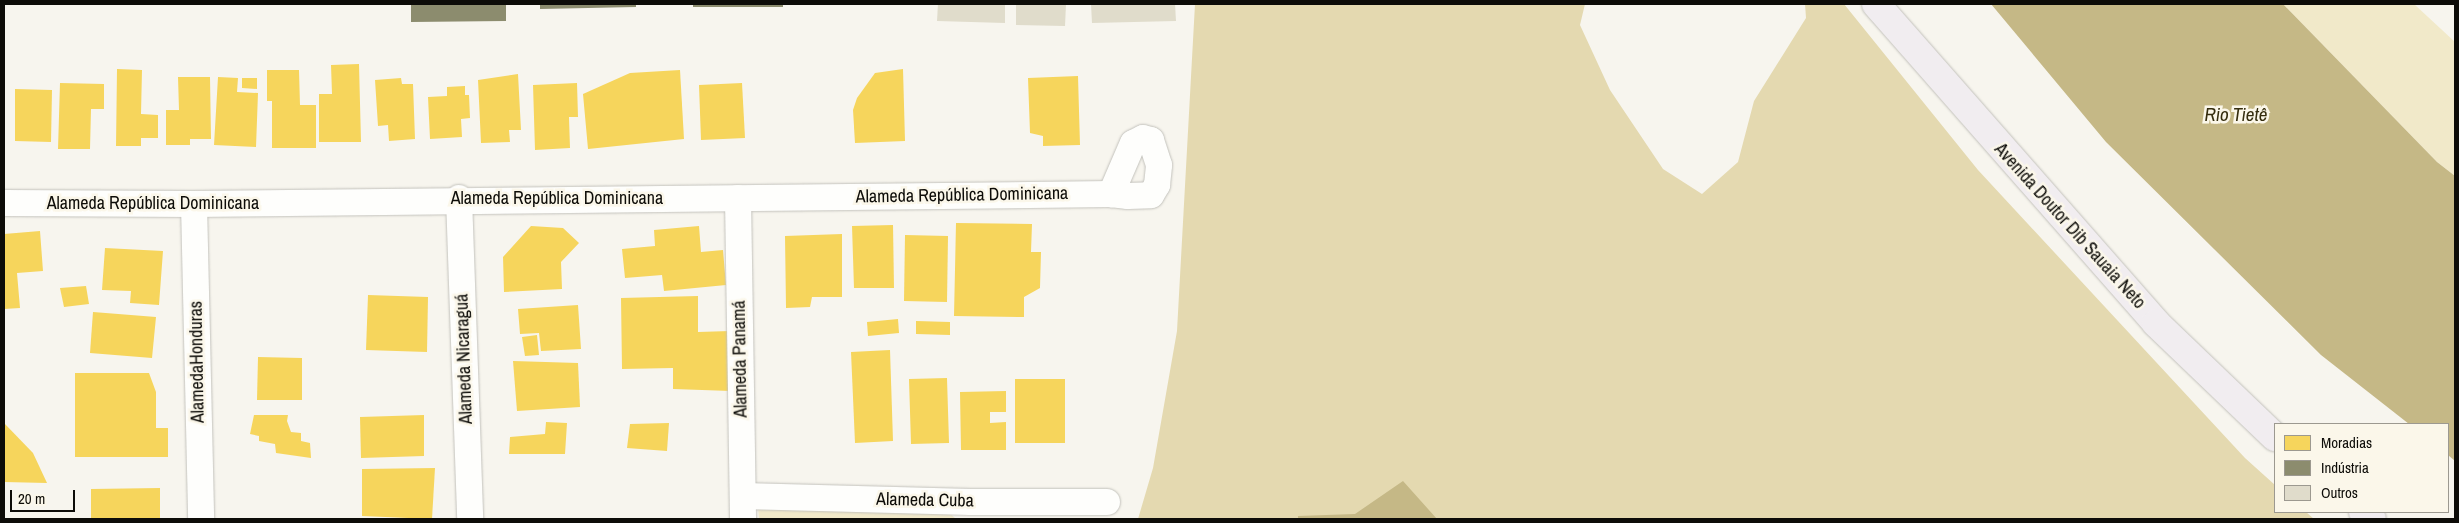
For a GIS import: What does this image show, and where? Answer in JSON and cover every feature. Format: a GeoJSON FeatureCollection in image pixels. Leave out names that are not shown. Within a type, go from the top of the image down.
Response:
{"type":"FeatureCollection","features":[{"type":"Feature","properties":{"kind":"main road","name":"Avenida Doutor Dib Sauaia Neto"},"geometry":{"type":"LineString","coordinates":[[1876,4],[2156,323],[2274,436]]}},
{"type":"Feature","properties":{"kind":"street","name":"Alameda República Dominicana"},"geometry":{"type":"LineString","coordinates":[[4,203],[194,204],[459,198],[738,198],[1111,194]]}},
{"type":"Feature","properties":{"kind":"street","name":"Alameda Nicaraguá"},"geometry":{"type":"LineString","coordinates":[[459,198],[470,519]]}},
{"type":"Feature","properties":{"kind":"street","name":"Alameda Panamá"},"geometry":{"type":"LineString","coordinates":[[738,198],[743,507]]}},
{"type":"Feature","properties":{"kind":"street","name":"AlamedaHonduras"},"geometry":{"type":"LineString","coordinates":[[194,204],[201,519]]}},
{"type":"Feature","properties":{"kind":"street","name":"Alameda Cuba"},"geometry":{"type":"LineString","coordinates":[[743,507],[972,511],[1107,502]]}},
{"type":"Feature","properties":{"kind":"shaded area"},"geometry":{"type":"Polygon","coordinates":[[[1195,4],[1585,4],[1580,25],[1610,90],[1663,169],[1702,194],[1738,162],[1754,101],[1806,18],[1805,4],[1844,4],[1978,170],[2245,458],[2274,484],[2274,513],[2307,513],[2314,519],[1138,519],[1153,468],[1177,331],[1195,4]]]}},
{"type":"Feature","properties":{"kind":"shaded area"},"geometry":{"type":"Polygon","coordinates":[[[2283,4],[2414,4],[2455,42],[2455,176],[2437,162],[2283,4]]]}},
{"type":"Feature","properties":{"kind":"shaded area"},"geometry":{"type":"Polygon","coordinates":[[[758,507],[944,508],[956,519],[759,519],[758,507]]]}},
{"type":"Feature","properties":{"kind":"water","name":"Rio Tietê"},"geometry":{"type":"Polygon","coordinates":[[[1991,4],[2283,4],[2437,162],[2455,176],[2455,461],[2449,456],[2449,423],[2408,423],[2321,355],[2106,142],[1991,4]]]}},
{"type":"Feature","properties":{"kind":"water"},"geometry":{"type":"Polygon","coordinates":[[[1403,481],[1437,519],[1298,519],[1298,516],[1355,514],[1403,481]]]}},
{"type":"Feature","properties":{"kind":"building: Moradias"},"geometry":{"type":"Polygon","coordinates":[[[359,64],[361,142],[319,142],[319,94],[332,94],[331,65],[359,64]]]}},
{"type":"Feature","properties":{"kind":"building: Moradias"},"geometry":{"type":"Polygon","coordinates":[[[117,69],[142,70],[141,114],[158,115],[158,138],[141,138],[141,146],[116,146],[117,69]]]}},
{"type":"Feature","properties":{"kind":"building: Moradias"},"geometry":{"type":"Polygon","coordinates":[[[903,69],[905,141],[855,143],[853,110],[857,98],[875,73],[903,69]]]}},
{"type":"Feature","properties":{"kind":"building: Moradias"},"geometry":{"type":"Polygon","coordinates":[[[267,70],[299,70],[300,105],[316,105],[316,148],[272,148],[272,101],[267,101],[267,70]]]}},
{"type":"Feature","properties":{"kind":"building: Moradias"},"geometry":{"type":"Polygon","coordinates":[[[680,70],[684,139],[588,149],[583,94],[630,73],[680,70]]]}},
{"type":"Feature","properties":{"kind":"building: Moradias"},"geometry":{"type":"Polygon","coordinates":[[[518,74],[521,130],[509,130],[510,142],[481,143],[478,80],[518,74]]]}},
{"type":"Feature","properties":{"kind":"building: Moradias"},"geometry":{"type":"Polygon","coordinates":[[[1078,76],[1080,145],[1043,146],[1043,136],[1030,133],[1028,78],[1078,76]]]}},
{"type":"Feature","properties":{"kind":"building: Moradias"},"geometry":{"type":"Polygon","coordinates":[[[178,77],[210,77],[211,139],[190,139],[190,145],[166,145],[166,110],[179,110],[178,77]]]}},
{"type":"Feature","properties":{"kind":"building: Moradias"},"geometry":{"type":"Polygon","coordinates":[[[218,77],[238,78],[237,92],[258,93],[256,147],[214,145],[218,77]]]}},
{"type":"Feature","properties":{"kind":"building: Moradias"},"geometry":{"type":"Polygon","coordinates":[[[242,78],[257,78],[257,89],[242,88],[242,78]]]}},
{"type":"Feature","properties":{"kind":"building: Moradias"},"geometry":{"type":"Polygon","coordinates":[[[401,78],[402,84],[413,84],[415,139],[389,141],[388,125],[378,126],[375,80],[401,78]]]}},
{"type":"Feature","properties":{"kind":"building: Moradias"},"geometry":{"type":"Polygon","coordinates":[[[60,83],[104,84],[104,109],[91,109],[90,149],[58,149],[60,83]]]}},
{"type":"Feature","properties":{"kind":"building: Moradias"},"geometry":{"type":"Polygon","coordinates":[[[577,83],[578,117],[569,117],[570,148],[535,150],[533,85],[577,83]]]}},
{"type":"Feature","properties":{"kind":"building: Moradias"},"geometry":{"type":"Polygon","coordinates":[[[742,83],[745,138],[701,140],[699,85],[742,83]]]}},
{"type":"Feature","properties":{"kind":"building: Moradias"},"geometry":{"type":"Polygon","coordinates":[[[465,86],[465,95],[469,95],[470,118],[461,119],[462,137],[430,139],[428,97],[447,96],[447,87],[465,86]]]}},
{"type":"Feature","properties":{"kind":"building: Moradias"},"geometry":{"type":"Polygon","coordinates":[[[15,89],[52,90],[51,142],[15,141],[15,89]]]}},
{"type":"Feature","properties":{"kind":"building: Moradias"},"geometry":{"type":"Polygon","coordinates":[[[956,223],[1032,224],[1031,252],[1041,252],[1040,288],[1024,297],[1024,317],[954,316],[956,223]]]}},
{"type":"Feature","properties":{"kind":"building: Moradias"},"geometry":{"type":"Polygon","coordinates":[[[893,225],[894,288],[854,288],[852,226],[893,225]]]}},
{"type":"Feature","properties":{"kind":"building: Moradias"},"geometry":{"type":"Polygon","coordinates":[[[531,226],[563,228],[579,243],[561,262],[562,289],[504,292],[503,257],[531,226]]]}},
{"type":"Feature","properties":{"kind":"building: Moradias"},"geometry":{"type":"Polygon","coordinates":[[[699,226],[701,252],[723,250],[726,285],[664,291],[662,275],[625,278],[622,249],[655,246],[654,230],[699,226]]]}},
{"type":"Feature","properties":{"kind":"building: Moradias"},"geometry":{"type":"Polygon","coordinates":[[[40,231],[43,271],[17,273],[20,308],[4,309],[4,234],[40,231]]]}},
{"type":"Feature","properties":{"kind":"building: Moradias"},"geometry":{"type":"Polygon","coordinates":[[[842,234],[842,297],[812,297],[810,307],[786,308],[785,236],[842,234]]]}},
{"type":"Feature","properties":{"kind":"building: Moradias"},"geometry":{"type":"Polygon","coordinates":[[[905,235],[948,236],[947,302],[904,301],[905,235]]]}},
{"type":"Feature","properties":{"kind":"building: Moradias"},"geometry":{"type":"Polygon","coordinates":[[[105,248],[163,251],[159,305],[130,303],[131,291],[102,290],[105,248]]]}},
{"type":"Feature","properties":{"kind":"building: Moradias"},"geometry":{"type":"Polygon","coordinates":[[[86,286],[89,304],[64,307],[60,288],[86,286]]]}},
{"type":"Feature","properties":{"kind":"building: Moradias"},"geometry":{"type":"Polygon","coordinates":[[[368,295],[428,297],[427,352],[366,350],[368,295]]]}},
{"type":"Feature","properties":{"kind":"building: Moradias"},"geometry":{"type":"Polygon","coordinates":[[[698,296],[698,332],[730,331],[731,391],[673,389],[673,368],[622,369],[621,298],[698,296]]]}},
{"type":"Feature","properties":{"kind":"building: Moradias"},"geometry":{"type":"Polygon","coordinates":[[[578,305],[581,349],[541,351],[539,333],[520,334],[518,309],[578,305]]]}},
{"type":"Feature","properties":{"kind":"building: Moradias"},"geometry":{"type":"Polygon","coordinates":[[[93,312],[156,317],[152,358],[90,353],[93,312]]]}},
{"type":"Feature","properties":{"kind":"building: Moradias"},"geometry":{"type":"Polygon","coordinates":[[[898,319],[899,333],[868,336],[867,322],[898,319]]]}},
{"type":"Feature","properties":{"kind":"building: Moradias"},"geometry":{"type":"Polygon","coordinates":[[[916,321],[950,322],[950,335],[916,334],[916,321]]]}},
{"type":"Feature","properties":{"kind":"building: Moradias"},"geometry":{"type":"Polygon","coordinates":[[[537,335],[539,355],[525,356],[522,337],[537,335]]]}},
{"type":"Feature","properties":{"kind":"building: Moradias"},"geometry":{"type":"Polygon","coordinates":[[[890,350],[893,441],[855,443],[851,352],[890,350]]]}},
{"type":"Feature","properties":{"kind":"building: Moradias"},"geometry":{"type":"Polygon","coordinates":[[[258,357],[302,358],[302,400],[257,400],[258,357]]]}},
{"type":"Feature","properties":{"kind":"building: Moradias"},"geometry":{"type":"Polygon","coordinates":[[[513,361],[578,363],[580,407],[517,411],[513,361]]]}},
{"type":"Feature","properties":{"kind":"building: Moradias"},"geometry":{"type":"Polygon","coordinates":[[[75,373],[149,373],[156,392],[156,428],[168,428],[168,457],[75,457],[75,373]]]}},
{"type":"Feature","properties":{"kind":"building: Moradias"},"geometry":{"type":"Polygon","coordinates":[[[947,378],[949,443],[911,444],[909,379],[947,378]]]}},
{"type":"Feature","properties":{"kind":"building: Moradias"},"geometry":{"type":"Polygon","coordinates":[[[1015,379],[1065,379],[1065,443],[1015,443],[1015,379]]]}},
{"type":"Feature","properties":{"kind":"building: Moradias"},"geometry":{"type":"Polygon","coordinates":[[[1006,391],[1006,412],[990,412],[990,423],[1006,422],[1006,450],[961,450],[960,392],[1006,391]]]}},
{"type":"Feature","properties":{"kind":"building: Moradias"},"geometry":{"type":"Polygon","coordinates":[[[254,415],[288,415],[287,421],[291,432],[301,433],[301,441],[310,443],[311,458],[276,453],[275,444],[259,441],[259,436],[250,434],[254,415]]]}},
{"type":"Feature","properties":{"kind":"building: Moradias"},"geometry":{"type":"Polygon","coordinates":[[[424,415],[424,456],[361,458],[360,417],[424,415]]]}},
{"type":"Feature","properties":{"kind":"building: Moradias"},"geometry":{"type":"Polygon","coordinates":[[[546,422],[567,423],[565,454],[509,454],[510,437],[545,434],[546,422]]]}},
{"type":"Feature","properties":{"kind":"building: Moradias"},"geometry":{"type":"Polygon","coordinates":[[[4,423],[33,453],[47,483],[4,482],[4,423]]]}},
{"type":"Feature","properties":{"kind":"building: Moradias"},"geometry":{"type":"Polygon","coordinates":[[[669,423],[667,451],[627,448],[630,424],[669,423]]]}},
{"type":"Feature","properties":{"kind":"building: Moradias"},"geometry":{"type":"Polygon","coordinates":[[[435,468],[432,519],[362,516],[362,469],[435,468]]]}},
{"type":"Feature","properties":{"kind":"building: Moradias"},"geometry":{"type":"Polygon","coordinates":[[[160,488],[160,519],[91,519],[91,489],[160,488]]]}},
{"type":"Feature","properties":{"kind":"building: Indústria"},"geometry":{"type":"Polygon","coordinates":[[[411,4],[506,4],[506,21],[411,22],[411,4]]]}},
{"type":"Feature","properties":{"kind":"building: Indústria"},"geometry":{"type":"Polygon","coordinates":[[[540,4],[636,4],[636,7],[540,9],[540,4]]]}},
{"type":"Feature","properties":{"kind":"building: Indústria"},"geometry":{"type":"Polygon","coordinates":[[[693,4],[783,4],[783,7],[693,7],[693,4]]]}},
{"type":"Feature","properties":{"kind":"building: Outros"},"geometry":{"type":"Polygon","coordinates":[[[938,4],[1005,4],[1005,23],[937,21],[938,4]]]}},
{"type":"Feature","properties":{"kind":"building: Outros"},"geometry":{"type":"Polygon","coordinates":[[[1016,4],[1066,4],[1065,26],[1016,25],[1016,4]]]}},
{"type":"Feature","properties":{"kind":"building: Outros"},"geometry":{"type":"Polygon","coordinates":[[[1091,4],[1175,4],[1176,21],[1092,23],[1091,4]]]}}]}
